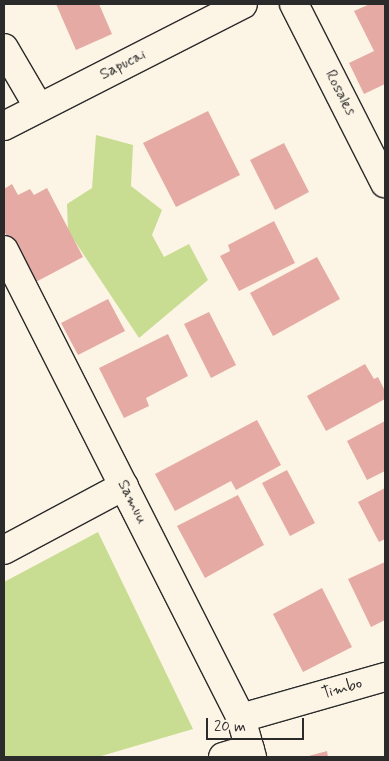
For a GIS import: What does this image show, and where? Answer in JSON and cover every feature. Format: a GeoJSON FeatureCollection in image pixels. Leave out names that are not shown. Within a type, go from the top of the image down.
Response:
{"type":"FeatureCollection","features":[{"type":"Feature","properties":{"kind":"street","name":"Sapucai"},"geometry":{"type":"LineString","coordinates":[[4,126],[243,4]]}},
{"type":"Feature","properties":{"kind":"street","name":"Rosales"},"geometry":{"type":"LineString","coordinates":[[294,4],[385,183]]}},
{"type":"Feature","properties":{"kind":"street"},"geometry":{"type":"LineString","coordinates":[[4,48],[39,108]]}},
{"type":"Feature","properties":{"kind":"street","name":"Samuu"},"geometry":{"type":"LineString","coordinates":[[4,250],[241,718],[251,753]]}},
{"type":"Feature","properties":{"kind":"street"},"geometry":{"type":"LineString","coordinates":[[4,550],[124,486]]}},
{"type":"Feature","properties":{"kind":"street","name":"Timbo"},"geometry":{"type":"LineString","coordinates":[[241,718],[385,676]]}},
{"type":"Feature","properties":{"kind":"street"},"geometry":{"type":"LineString","coordinates":[[224,757],[251,753]]}},
{"type":"Feature","properties":{"kind":"green space"},"geometry":{"type":"Polygon","coordinates":[[[96,135],[133,145],[131,186],[162,210],[152,235],[164,257],[189,244],[208,280],[139,338],[68,231],[67,204],[92,188],[96,135]]]}},
{"type":"Feature","properties":{"kind":"green space"},"geometry":{"type":"Polygon","coordinates":[[[98,532],[193,729],[98,757],[4,757],[4,582],[98,532]]]}},
{"type":"Feature","properties":{"kind":"building"},"geometry":{"type":"Polygon","coordinates":[[[56,4],[99,4],[112,34],[76,50],[56,4]]]}},
{"type":"Feature","properties":{"kind":"building"},"geometry":{"type":"Polygon","coordinates":[[[370,4],[385,4],[385,84],[364,94],[349,63],[374,51],[354,11],[370,4]]]}},
{"type":"Feature","properties":{"kind":"building"},"geometry":{"type":"Polygon","coordinates":[[[208,111],[240,175],[176,207],[143,143],[208,111]]]}},
{"type":"Feature","properties":{"kind":"building"},"geometry":{"type":"Polygon","coordinates":[[[284,143],[309,192],[275,210],[250,160],[284,143]]]}},
{"type":"Feature","properties":{"kind":"building"},"geometry":{"type":"Polygon","coordinates":[[[12,184],[18,195],[30,189],[34,195],[47,188],[83,257],[32,284],[4,231],[4,189],[12,184]]]}},
{"type":"Feature","properties":{"kind":"building"},"geometry":{"type":"Polygon","coordinates":[[[274,221],[295,263],[239,291],[220,256],[230,251],[228,245],[274,221]]]}},
{"type":"Feature","properties":{"kind":"building"},"geometry":{"type":"Polygon","coordinates":[[[317,257],[340,299],[273,336],[250,293],[317,257]]]}},
{"type":"Feature","properties":{"kind":"building"},"geometry":{"type":"Polygon","coordinates":[[[108,299],[125,331],[78,355],[61,323],[108,299]]]}},
{"type":"Feature","properties":{"kind":"building"},"geometry":{"type":"Polygon","coordinates":[[[209,312],[236,365],[211,378],[184,324],[209,312]]]}},
{"type":"Feature","properties":{"kind":"building"},"geometry":{"type":"Polygon","coordinates":[[[168,334],[188,376],[146,398],[149,406],[124,418],[99,368],[168,334]]]}},
{"type":"Feature","properties":{"kind":"building"},"geometry":{"type":"Polygon","coordinates":[[[365,364],[374,379],[378,377],[385,391],[385,399],[326,431],[307,396],[365,364]]]}},
{"type":"Feature","properties":{"kind":"building"},"geometry":{"type":"Polygon","coordinates":[[[257,420],[281,465],[236,490],[231,481],[175,511],[155,474],[257,420]]]}},
{"type":"Feature","properties":{"kind":"building"},"geometry":{"type":"Polygon","coordinates":[[[385,421],[385,471],[367,480],[347,441],[385,421]]]}},
{"type":"Feature","properties":{"kind":"building"},"geometry":{"type":"Polygon","coordinates":[[[287,470],[315,523],[290,536],[262,483],[287,470]]]}},
{"type":"Feature","properties":{"kind":"building"},"geometry":{"type":"Polygon","coordinates":[[[385,488],[385,539],[379,542],[358,502],[385,488]]]}},
{"type":"Feature","properties":{"kind":"building"},"geometry":{"type":"Polygon","coordinates":[[[238,495],[264,545],[205,578],[177,526],[238,495]]]}},
{"type":"Feature","properties":{"kind":"building"},"geometry":{"type":"Polygon","coordinates":[[[385,562],[385,620],[371,627],[348,579],[385,562]]]}},
{"type":"Feature","properties":{"kind":"building"},"geometry":{"type":"Polygon","coordinates":[[[322,588],[352,647],[303,672],[273,614],[322,588]]]}},
{"type":"Feature","properties":{"kind":"building"},"geometry":{"type":"Polygon","coordinates":[[[327,751],[328,757],[305,757],[327,751]]]}}]}
